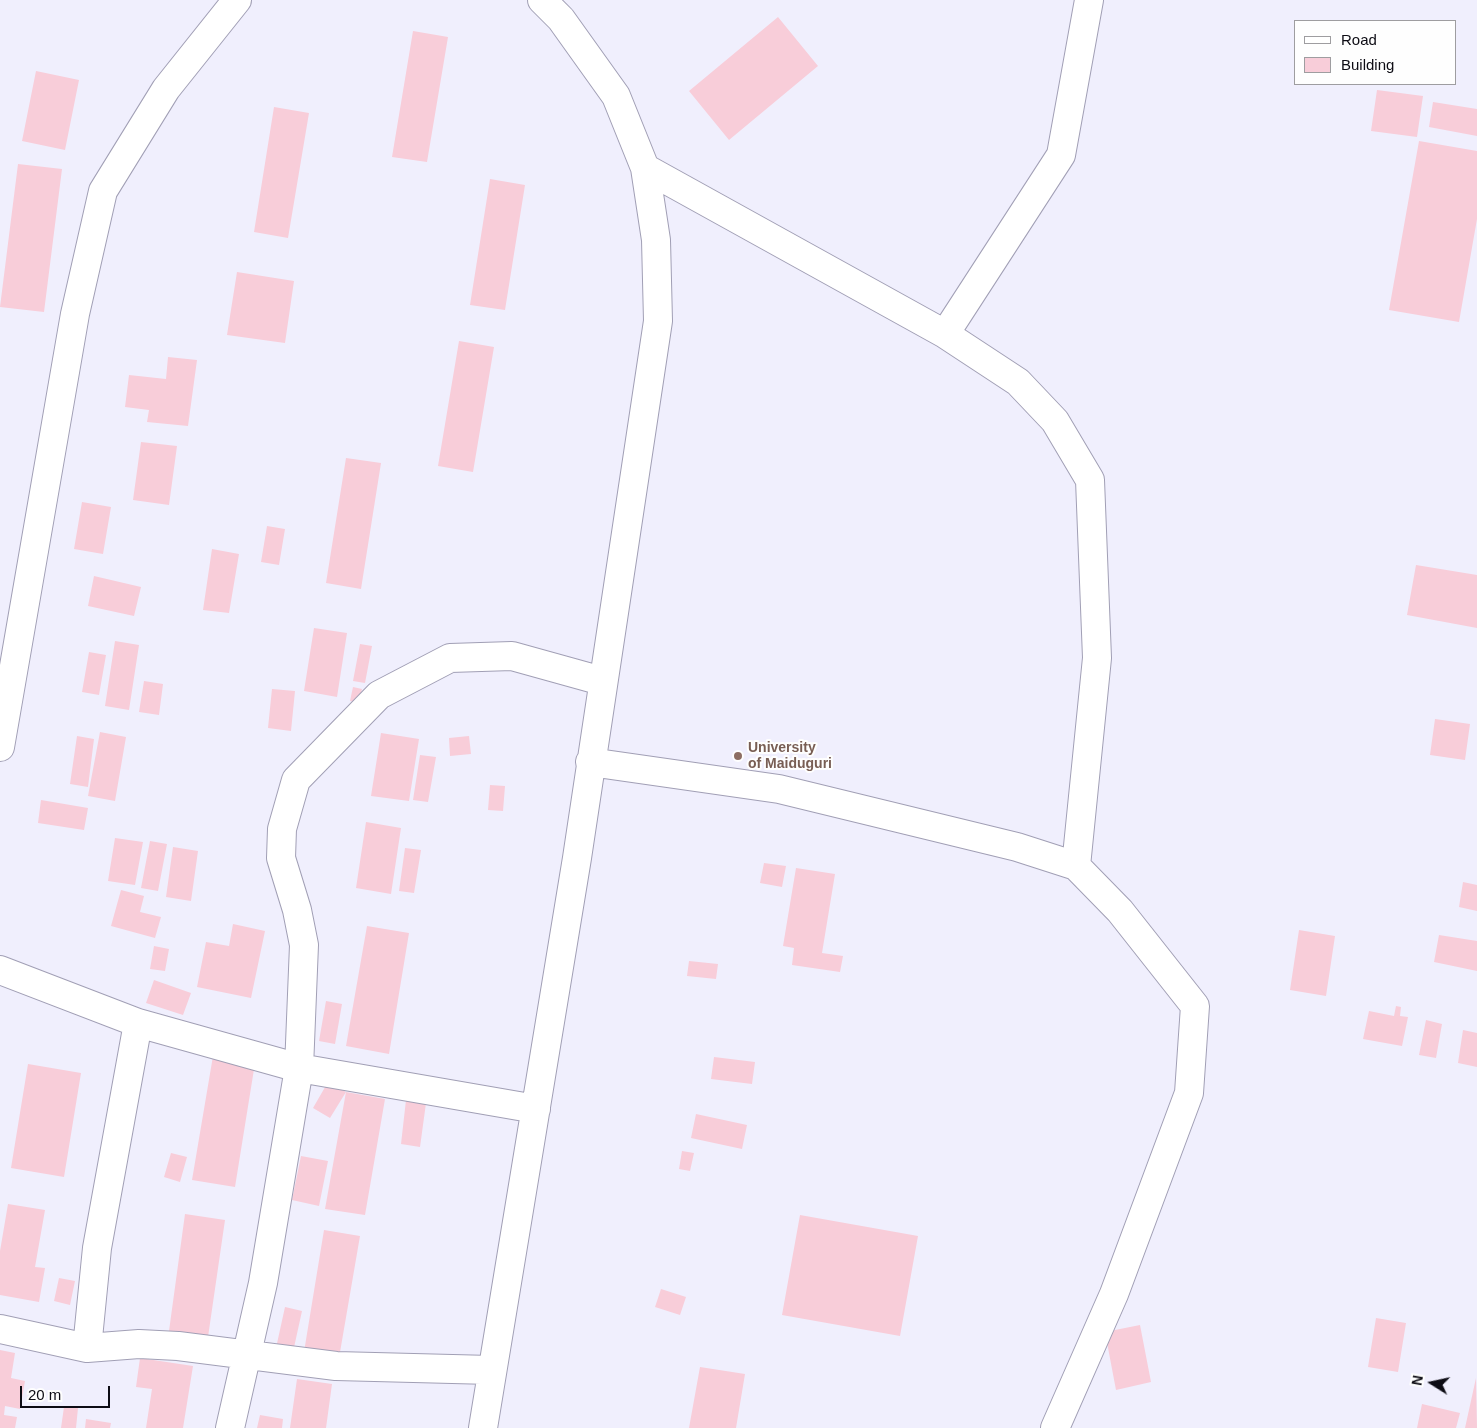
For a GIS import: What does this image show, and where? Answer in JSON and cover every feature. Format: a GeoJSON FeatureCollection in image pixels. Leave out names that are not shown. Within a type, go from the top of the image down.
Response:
{"type":"FeatureCollection","features":[{"type":"Feature","properties":{"kind":"street"},"geometry":{"type":"LineString","coordinates":[[0,747],[75,314],[103,191],[166,89],[237,0]]}},
{"type":"Feature","properties":{"kind":"street"},"geometry":{"type":"LineString","coordinates":[[483,1428],[491,1370],[536,1109],[658,321],[656,240],[646,168],[616,96],[561,19],[542,0]]}},
{"type":"Feature","properties":{"kind":"street"},"geometry":{"type":"LineString","coordinates":[[945,334],[1061,155],[1089,0]]}},
{"type":"Feature","properties":{"kind":"street"},"geometry":{"type":"LineString","coordinates":[[646,168],[945,334],[1018,382],[1055,421],[1090,480],[1097,658],[1076,866]]}},
{"type":"Feature","properties":{"kind":"street"},"geometry":{"type":"LineString","coordinates":[[230,1428],[265,1273],[300,1068],[304,944],[297,910],[281,858],[282,828],[296,780],[380,695],[450,658],[512,656],[602,681]]}},
{"type":"Feature","properties":{"kind":"street"},"geometry":{"type":"LineString","coordinates":[[590,762],[779,790],[1017,848],[1076,866],[1120,911],[1195,1006],[1189,1093],[1114,1294],[1055,1428]]}},
{"type":"Feature","properties":{"kind":"street"},"geometry":{"type":"LineString","coordinates":[[0,970],[138,1022],[300,1068],[536,1109]]}},
{"type":"Feature","properties":{"kind":"street"},"geometry":{"type":"LineString","coordinates":[[87,1348],[97,1248],[138,1022]]}},
{"type":"Feature","properties":{"kind":"street"},"geometry":{"type":"LineString","coordinates":[[0,1329],[87,1348],[139,1344],[178,1346],[336,1366],[491,1370]]}},
{"type":"Feature","properties":{"kind":"building"},"geometry":{"type":"Polygon","coordinates":[[[778,17],[818,66],[729,140],[689,91],[778,17]]]}},
{"type":"Feature","properties":{"kind":"building"},"geometry":{"type":"Polygon","coordinates":[[[413,31],[448,37],[427,162],[392,157],[413,31]]]}},
{"type":"Feature","properties":{"kind":"building"},"geometry":{"type":"Polygon","coordinates":[[[36,71],[79,80],[65,150],[22,141],[36,71]]]}},
{"type":"Feature","properties":{"kind":"building"},"geometry":{"type":"Polygon","coordinates":[[[1377,90],[1423,96],[1417,137],[1371,131],[1377,90]]]}},
{"type":"Feature","properties":{"kind":"building"},"geometry":{"type":"Polygon","coordinates":[[[1433,102],[1477,109],[1477,136],[1429,127],[1433,102]]]}},
{"type":"Feature","properties":{"kind":"building"},"geometry":{"type":"Polygon","coordinates":[[[274,107],[309,113],[288,238],[254,232],[274,107]]]}},
{"type":"Feature","properties":{"kind":"building"},"geometry":{"type":"Polygon","coordinates":[[[1419,141],[1477,151],[1477,219],[1459,322],[1389,310],[1419,141]]]}},
{"type":"Feature","properties":{"kind":"building"},"geometry":{"type":"Polygon","coordinates":[[[18,164],[62,169],[44,312],[0,307],[18,164]]]}},
{"type":"Feature","properties":{"kind":"building"},"geometry":{"type":"Polygon","coordinates":[[[490,179],[525,185],[505,310],[470,305],[490,179]]]}},
{"type":"Feature","properties":{"kind":"building"},"geometry":{"type":"Polygon","coordinates":[[[237,272],[294,281],[285,343],[227,335],[237,272]]]}},
{"type":"Feature","properties":{"kind":"building"},"geometry":{"type":"Polygon","coordinates":[[[459,341],[494,347],[473,472],[438,466],[459,341]]]}},
{"type":"Feature","properties":{"kind":"building"},"geometry":{"type":"Polygon","coordinates":[[[168,357],[197,360],[188,426],[147,422],[149,410],[125,407],[129,375],[166,379],[168,357]]]}},
{"type":"Feature","properties":{"kind":"building"},"geometry":{"type":"Polygon","coordinates":[[[141,442],[177,446],[169,505],[133,500],[141,442]]]}},
{"type":"Feature","properties":{"kind":"building"},"geometry":{"type":"Polygon","coordinates":[[[346,458],[381,463],[361,589],[326,583],[346,458]]]}},
{"type":"Feature","properties":{"kind":"building"},"geometry":{"type":"Polygon","coordinates":[[[82,502],[111,507],[103,554],[74,549],[82,502]]]}},
{"type":"Feature","properties":{"kind":"building"},"geometry":{"type":"Polygon","coordinates":[[[267,526],[285,529],[279,565],[261,562],[267,526]]]}},
{"type":"Feature","properties":{"kind":"building"},"geometry":{"type":"Polygon","coordinates":[[[212,549],[239,554],[229,613],[203,610],[212,549]]]}},
{"type":"Feature","properties":{"kind":"building"},"geometry":{"type":"Polygon","coordinates":[[[1416,565],[1477,575],[1477,628],[1407,615],[1416,565]]]}},
{"type":"Feature","properties":{"kind":"building"},"geometry":{"type":"Polygon","coordinates":[[[94,576],[141,587],[134,616],[88,606],[94,576]]]}},
{"type":"Feature","properties":{"kind":"building"},"geometry":{"type":"Polygon","coordinates":[[[314,628],[347,633],[337,697],[304,691],[314,628]]]}},
{"type":"Feature","properties":{"kind":"building"},"geometry":{"type":"Polygon","coordinates":[[[115,641],[139,645],[129,710],[105,706],[115,641]]]}},
{"type":"Feature","properties":{"kind":"building"},"geometry":{"type":"Polygon","coordinates":[[[360,644],[372,646],[365,683],[353,681],[360,644]]]}},
{"type":"Feature","properties":{"kind":"building"},"geometry":{"type":"Polygon","coordinates":[[[89,652],[106,655],[99,695],[82,692],[89,652]]]}},
{"type":"Feature","properties":{"kind":"building"},"geometry":{"type":"Polygon","coordinates":[[[144,681],[163,684],[159,715],[139,712],[144,681]]]}},
{"type":"Feature","properties":{"kind":"building"},"geometry":{"type":"Polygon","coordinates":[[[353,687],[362,689],[359,703],[350,701],[353,687]]]}},
{"type":"Feature","properties":{"kind":"building"},"geometry":{"type":"Polygon","coordinates":[[[272,689],[295,691],[291,731],[268,728],[272,689]]]}},
{"type":"Feature","properties":{"kind":"building"},"geometry":{"type":"Polygon","coordinates":[[[1435,719],[1470,724],[1465,760],[1430,755],[1435,719]]]}},
{"type":"Feature","properties":{"kind":"building"},"geometry":{"type":"Polygon","coordinates":[[[100,732],[126,737],[115,801],[88,796],[100,732]]]}},
{"type":"Feature","properties":{"kind":"building"},"geometry":{"type":"Polygon","coordinates":[[[381,733],[419,739],[409,801],[371,796],[381,733]]]}},
{"type":"Feature","properties":{"kind":"building"},"geometry":{"type":"Polygon","coordinates":[[[77,736],[94,739],[88,787],[70,784],[77,736]]]}},
{"type":"Feature","properties":{"kind":"building"},"geometry":{"type":"Polygon","coordinates":[[[469,736],[471,754],[450,756],[449,738],[469,736]]]}},
{"type":"Feature","properties":{"kind":"building"},"geometry":{"type":"Polygon","coordinates":[[[420,755],[436,757],[428,802],[413,800],[420,755]]]}},
{"type":"Feature","properties":{"kind":"building"},"geometry":{"type":"Polygon","coordinates":[[[490,785],[505,786],[503,811],[488,810],[490,785]]]}},
{"type":"Feature","properties":{"kind":"building"},"geometry":{"type":"Polygon","coordinates":[[[41,800],[88,808],[84,830],[38,823],[41,800]]]}},
{"type":"Feature","properties":{"kind":"building"},"geometry":{"type":"Polygon","coordinates":[[[366,822],[401,828],[391,894],[356,888],[366,822]]]}},
{"type":"Feature","properties":{"kind":"building"},"geometry":{"type":"Polygon","coordinates":[[[115,838],[143,842],[135,885],[108,881],[115,838]]]}},
{"type":"Feature","properties":{"kind":"building"},"geometry":{"type":"Polygon","coordinates":[[[150,841],[167,844],[158,891],[141,888],[150,841]]]}},
{"type":"Feature","properties":{"kind":"building"},"geometry":{"type":"Polygon","coordinates":[[[173,847],[198,851],[191,901],[166,897],[173,847]]]}},
{"type":"Feature","properties":{"kind":"building"},"geometry":{"type":"Polygon","coordinates":[[[405,848],[421,850],[414,893],[399,891],[405,848]]]}},
{"type":"Feature","properties":{"kind":"building"},"geometry":{"type":"Polygon","coordinates":[[[764,863],[786,866],[782,887],[760,883],[764,863]]]}},
{"type":"Feature","properties":{"kind":"building"},"geometry":{"type":"Polygon","coordinates":[[[796,868],[835,874],[822,953],[843,956],[840,972],[792,965],[794,948],[783,946],[796,868]]]}},
{"type":"Feature","properties":{"kind":"building"},"geometry":{"type":"Polygon","coordinates":[[[1463,882],[1477,885],[1477,911],[1459,907],[1463,882]]]}},
{"type":"Feature","properties":{"kind":"building"},"geometry":{"type":"Polygon","coordinates":[[[121,890],[144,896],[140,912],[161,917],[155,938],[111,926],[121,890]]]}},
{"type":"Feature","properties":{"kind":"building"},"geometry":{"type":"Polygon","coordinates":[[[233,924],[265,931],[251,998],[197,987],[206,942],[229,946],[233,924]]]}},
{"type":"Feature","properties":{"kind":"building"},"geometry":{"type":"Polygon","coordinates":[[[367,926],[409,933],[389,1054],[346,1046],[367,926]]]}},
{"type":"Feature","properties":{"kind":"building"},"geometry":{"type":"Polygon","coordinates":[[[1299,930],[1335,936],[1326,996],[1290,990],[1299,930]]]}},
{"type":"Feature","properties":{"kind":"building"},"geometry":{"type":"Polygon","coordinates":[[[1439,935],[1477,941],[1477,971],[1434,962],[1439,935]]]}},
{"type":"Feature","properties":{"kind":"building"},"geometry":{"type":"Polygon","coordinates":[[[154,946],[169,949],[165,971],[150,969],[154,946]]]}},
{"type":"Feature","properties":{"kind":"building"},"geometry":{"type":"Polygon","coordinates":[[[689,961],[718,964],[716,979],[687,976],[689,961]]]}},
{"type":"Feature","properties":{"kind":"building"},"geometry":{"type":"Polygon","coordinates":[[[154,980],[191,993],[183,1015],[146,1003],[154,980]]]}},
{"type":"Feature","properties":{"kind":"building"},"geometry":{"type":"Polygon","coordinates":[[[326,1001],[342,1004],[335,1044],[319,1041],[326,1001]]]}},
{"type":"Feature","properties":{"kind":"building"},"geometry":{"type":"Polygon","coordinates":[[[1396,1006],[1401,1007],[1400,1016],[1408,1017],[1402,1046],[1363,1039],[1369,1011],[1394,1016],[1396,1006]]]}},
{"type":"Feature","properties":{"kind":"building"},"geometry":{"type":"Polygon","coordinates":[[[1426,1020],[1442,1024],[1436,1058],[1419,1055],[1426,1020]]]}},
{"type":"Feature","properties":{"kind":"building"},"geometry":{"type":"Polygon","coordinates":[[[1463,1030],[1477,1033],[1477,1067],[1458,1063],[1463,1030]]]}},
{"type":"Feature","properties":{"kind":"building"},"geometry":{"type":"Polygon","coordinates":[[[213,1056],[255,1063],[235,1187],[192,1180],[213,1056]]]}},
{"type":"Feature","properties":{"kind":"building"},"geometry":{"type":"Polygon","coordinates":[[[714,1057],[755,1062],[752,1084],[711,1079],[714,1057]]]}},
{"type":"Feature","properties":{"kind":"building"},"geometry":{"type":"Polygon","coordinates":[[[28,1064],[81,1073],[64,1177],[11,1168],[28,1064]]]}},
{"type":"Feature","properties":{"kind":"building"},"geometry":{"type":"Polygon","coordinates":[[[328,1082],[346,1092],[330,1118],[313,1108],[328,1082]]]}},
{"type":"Feature","properties":{"kind":"building"},"geometry":{"type":"Polygon","coordinates":[[[346,1092],[385,1099],[365,1215],[325,1209],[346,1092]]]}},
{"type":"Feature","properties":{"kind":"building"},"geometry":{"type":"Polygon","coordinates":[[[406,1100],[426,1103],[420,1147],[401,1144],[406,1100]]]}},
{"type":"Feature","properties":{"kind":"building"},"geometry":{"type":"Polygon","coordinates":[[[696,1114],[747,1125],[742,1149],[691,1138],[696,1114]]]}},
{"type":"Feature","properties":{"kind":"building"},"geometry":{"type":"Polygon","coordinates":[[[682,1151],[694,1153],[690,1171],[679,1169],[682,1151]]]}},
{"type":"Feature","properties":{"kind":"building"},"geometry":{"type":"Polygon","coordinates":[[[171,1153],[187,1157],[180,1182],[164,1177],[171,1153]]]}},
{"type":"Feature","properties":{"kind":"building"},"geometry":{"type":"Polygon","coordinates":[[[301,1156],[328,1161],[319,1206],[292,1200],[301,1156]]]}},
{"type":"Feature","properties":{"kind":"building"},"geometry":{"type":"Polygon","coordinates":[[[8,1204],[45,1210],[35,1267],[45,1268],[39,1302],[0,1295],[0,1251],[8,1204]]]}},
{"type":"Feature","properties":{"kind":"building"},"geometry":{"type":"Polygon","coordinates":[[[185,1214],[225,1220],[208,1337],[169,1331],[185,1214]]]}},
{"type":"Feature","properties":{"kind":"building"},"geometry":{"type":"Polygon","coordinates":[[[800,1215],[918,1236],[900,1336],[782,1315],[800,1215]]]}},
{"type":"Feature","properties":{"kind":"building"},"geometry":{"type":"Polygon","coordinates":[[[324,1230],[360,1236],[339,1358],[304,1352],[324,1230]]]}},
{"type":"Feature","properties":{"kind":"building"},"geometry":{"type":"Polygon","coordinates":[[[59,1278],[75,1281],[70,1305],[54,1301],[59,1278]]]}},
{"type":"Feature","properties":{"kind":"building"},"geometry":{"type":"Polygon","coordinates":[[[661,1289],[686,1297],[680,1315],[655,1307],[661,1289]]]}},
{"type":"Feature","properties":{"kind":"building"},"geometry":{"type":"Polygon","coordinates":[[[285,1307],[302,1311],[293,1352],[276,1348],[285,1307]]]}},
{"type":"Feature","properties":{"kind":"building"},"geometry":{"type":"Polygon","coordinates":[[[1376,1318],[1406,1323],[1398,1372],[1368,1367],[1376,1318]]]}},
{"type":"Feature","properties":{"kind":"building"},"geometry":{"type":"Polygon","coordinates":[[[1140,1325],[1151,1382],[1116,1390],[1105,1332],[1140,1325]]]}},
{"type":"Feature","properties":{"kind":"building"},"geometry":{"type":"Polygon","coordinates":[[[0,1350],[15,1353],[11,1378],[25,1381],[20,1409],[5,1406],[4,1415],[17,1417],[15,1428],[0,1428],[0,1350]]]}},
{"type":"Feature","properties":{"kind":"building"},"geometry":{"type":"Polygon","coordinates":[[[140,1358],[193,1366],[183,1428],[146,1428],[152,1389],[136,1387],[140,1358]]]}},
{"type":"Feature","properties":{"kind":"building"},"geometry":{"type":"Polygon","coordinates":[[[700,1367],[745,1374],[736,1428],[689,1428],[700,1367]]]}},
{"type":"Feature","properties":{"kind":"building"},"geometry":{"type":"Polygon","coordinates":[[[1476,1378],[1477,1428],[1465,1428],[1476,1378]]]}},
{"type":"Feature","properties":{"kind":"building"},"geometry":{"type":"Polygon","coordinates":[[[297,1379],[332,1384],[326,1428],[290,1428],[297,1379]]]}},
{"type":"Feature","properties":{"kind":"building"},"geometry":{"type":"Polygon","coordinates":[[[1422,1404],[1460,1413],[1456,1428],[1417,1428],[1422,1404]]]}},
{"type":"Feature","properties":{"kind":"building"},"geometry":{"type":"Polygon","coordinates":[[[64,1407],[78,1408],[76,1428],[61,1428],[64,1407]]]}},
{"type":"Feature","properties":{"kind":"building"},"geometry":{"type":"Polygon","coordinates":[[[260,1415],[283,1419],[282,1428],[257,1428],[260,1415]]]}},
{"type":"Feature","properties":{"kind":"building"},"geometry":{"type":"Polygon","coordinates":[[[86,1419],[111,1423],[110,1428],[85,1428],[86,1419]]]}},
{"type":"Feature","properties":{"kind":"place","name":"University of Maiduguri"},"geometry":{"type":"Point","coordinates":[738,756]}}]}
